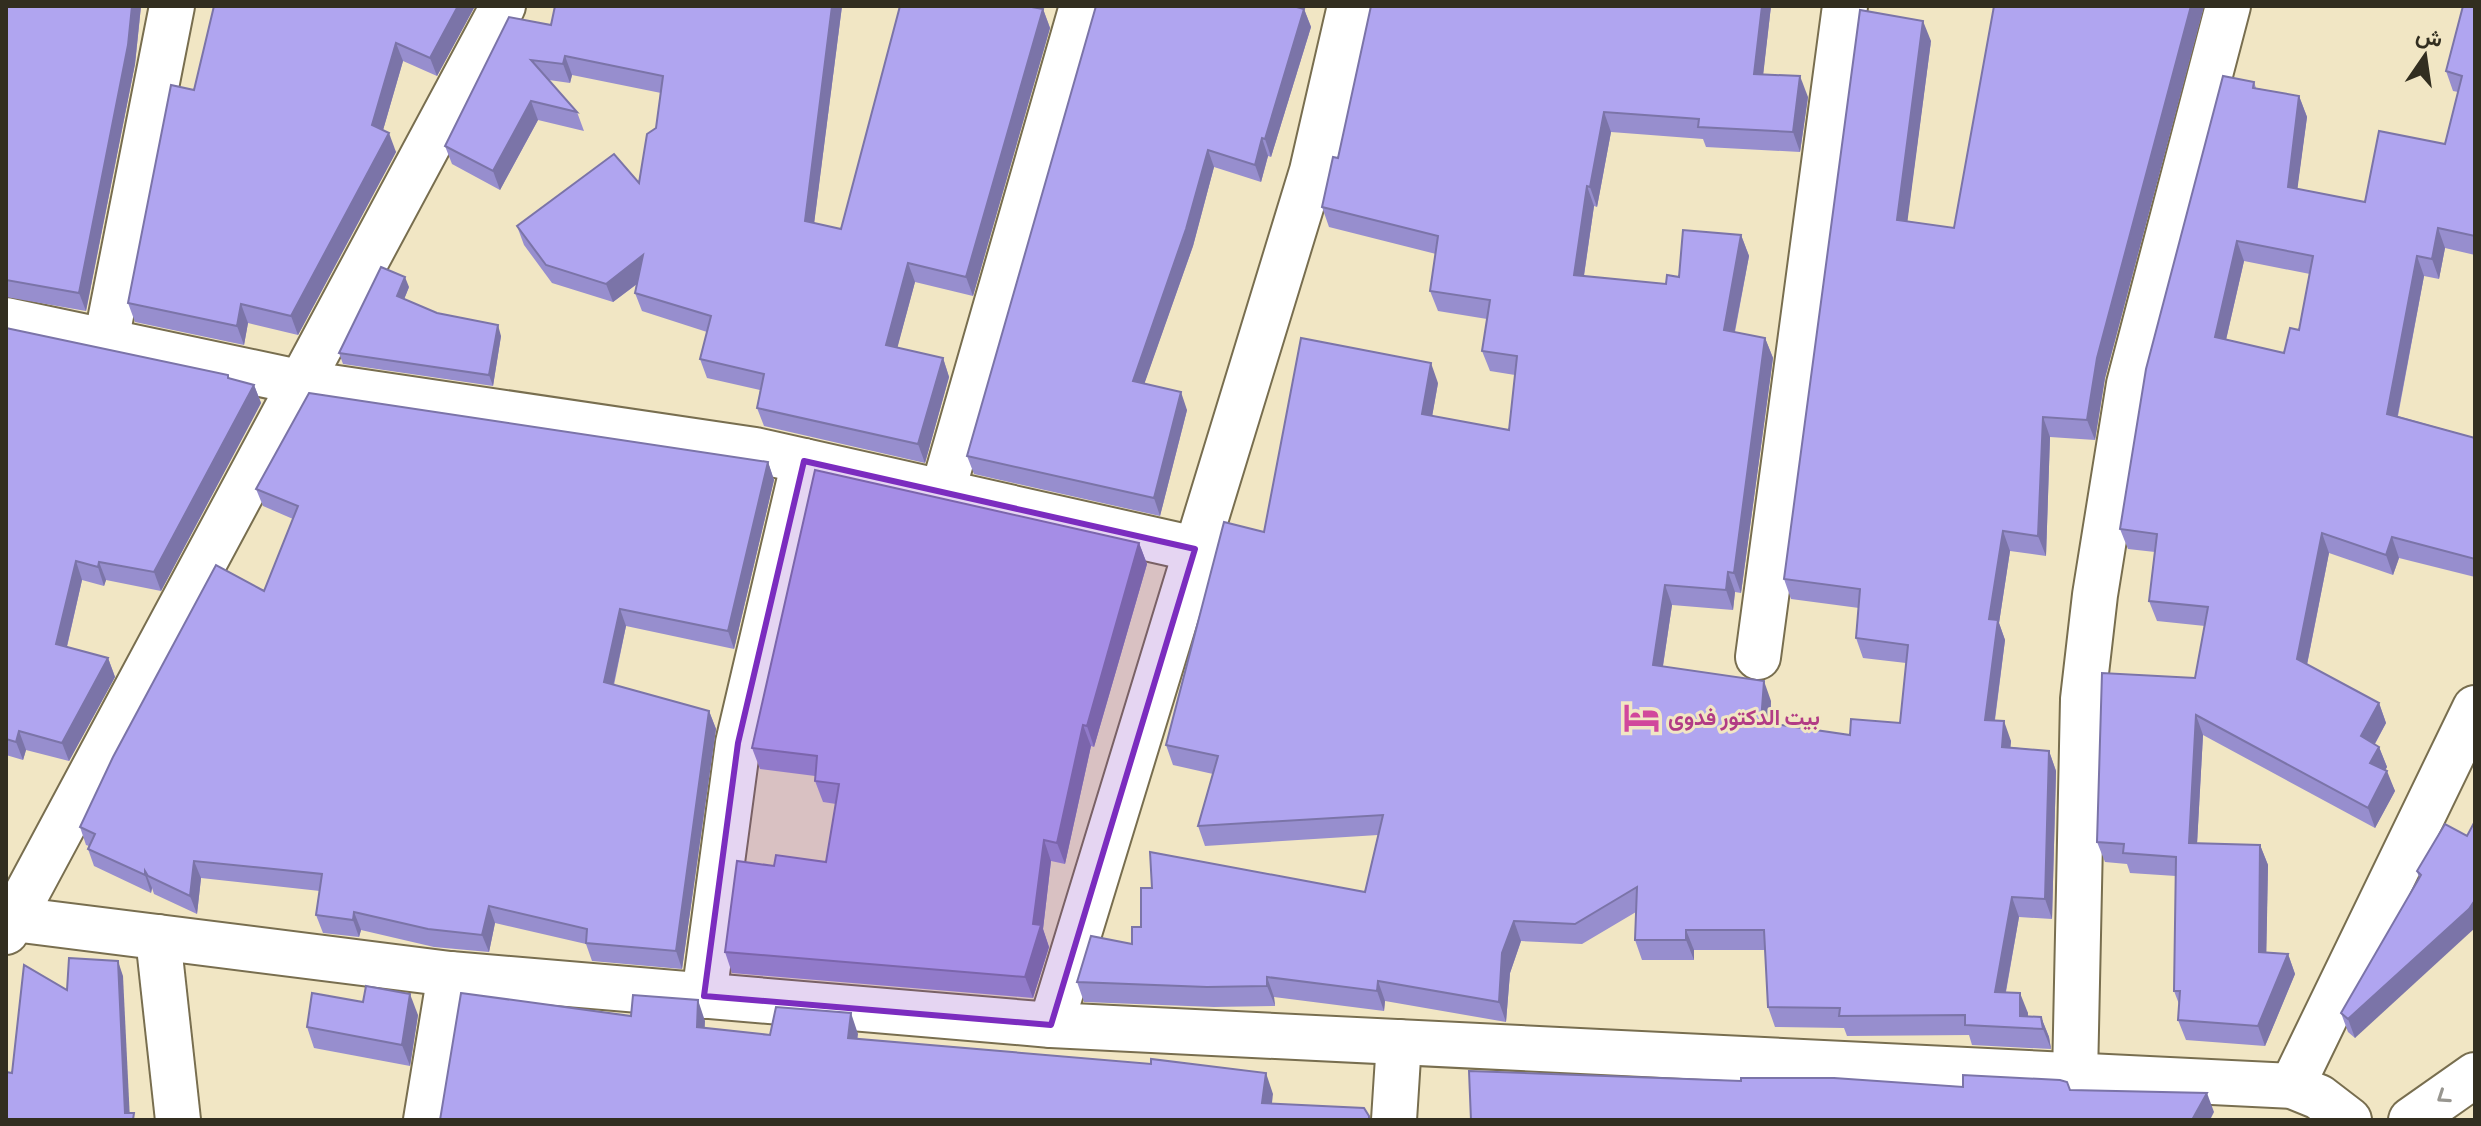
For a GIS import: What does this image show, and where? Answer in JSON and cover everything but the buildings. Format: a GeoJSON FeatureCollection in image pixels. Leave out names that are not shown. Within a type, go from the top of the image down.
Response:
{"type":"FeatureCollection","features":[{"type":"Feature","properties":{"kind":"street"},"geometry":{"type":"LineString","coordinates":[[106,341],[172,6]]}},
{"type":"Feature","properties":{"kind":"street"},"geometry":{"type":"LineString","coordinates":[[503,6],[303,383],[9,923],[158,937],[450,974],[1051,1025],[2292,1086],[2319,1097],[2349,1120]]}},
{"type":"Feature","properties":{"kind":"street"},"geometry":{"type":"LineString","coordinates":[[943,490],[1082,6]]}},
{"type":"Feature","properties":{"kind":"street"},"geometry":{"type":"LineString","coordinates":[[1051,1025],[1312,171],[1350,6]]}},
{"type":"Feature","properties":{"kind":"street"},"geometry":{"type":"LineString","coordinates":[[1758,657],[1845,6]]}},
{"type":"Feature","properties":{"kind":"street"},"geometry":{"type":"LineString","coordinates":[[2075,1077],[2083,699],[2095,595],[2129,384],[2228,6]]}},
{"type":"Feature","properties":{"kind":"street"},"geometry":{"type":"LineString","coordinates":[[6,320],[303,383],[631,430],[804,461],[1195,549]]}},
{"type":"Feature","properties":{"kind":"street"},"geometry":{"type":"LineString","coordinates":[[704,996],[738,743],[804,461]]}},
{"type":"Feature","properties":{"kind":"street"},"geometry":{"type":"LineString","coordinates":[[2292,1086],[2475,708]]}},
{"type":"Feature","properties":{"kind":"street"},"geometry":{"type":"LineString","coordinates":[[158,937],[178,1120]]}},
{"type":"Feature","properties":{"kind":"street"},"geometry":{"type":"LineString","coordinates":[[426,1120],[450,974]]}},
{"type":"Feature","properties":{"kind":"street"},"geometry":{"type":"LineString","coordinates":[[1394,1120],[1399,1042]]}},
{"type":"Feature","properties":{"kind":"street"},"geometry":{"type":"LineString","coordinates":[[2411,1120],[2475,1075]]}},
{"type":"Feature","properties":{"kind":"highlighted area"},"geometry":{"type":"Polygon","coordinates":[[[804,461],[1195,549],[1051,1025],[704,996],[738,743],[804,461]]]}},
{"type":"Feature","properties":{"kind":"place","name":"بيت الدكتور فدوى"},"geometry":{"type":"Point","coordinates":[1642,717]}}]}
